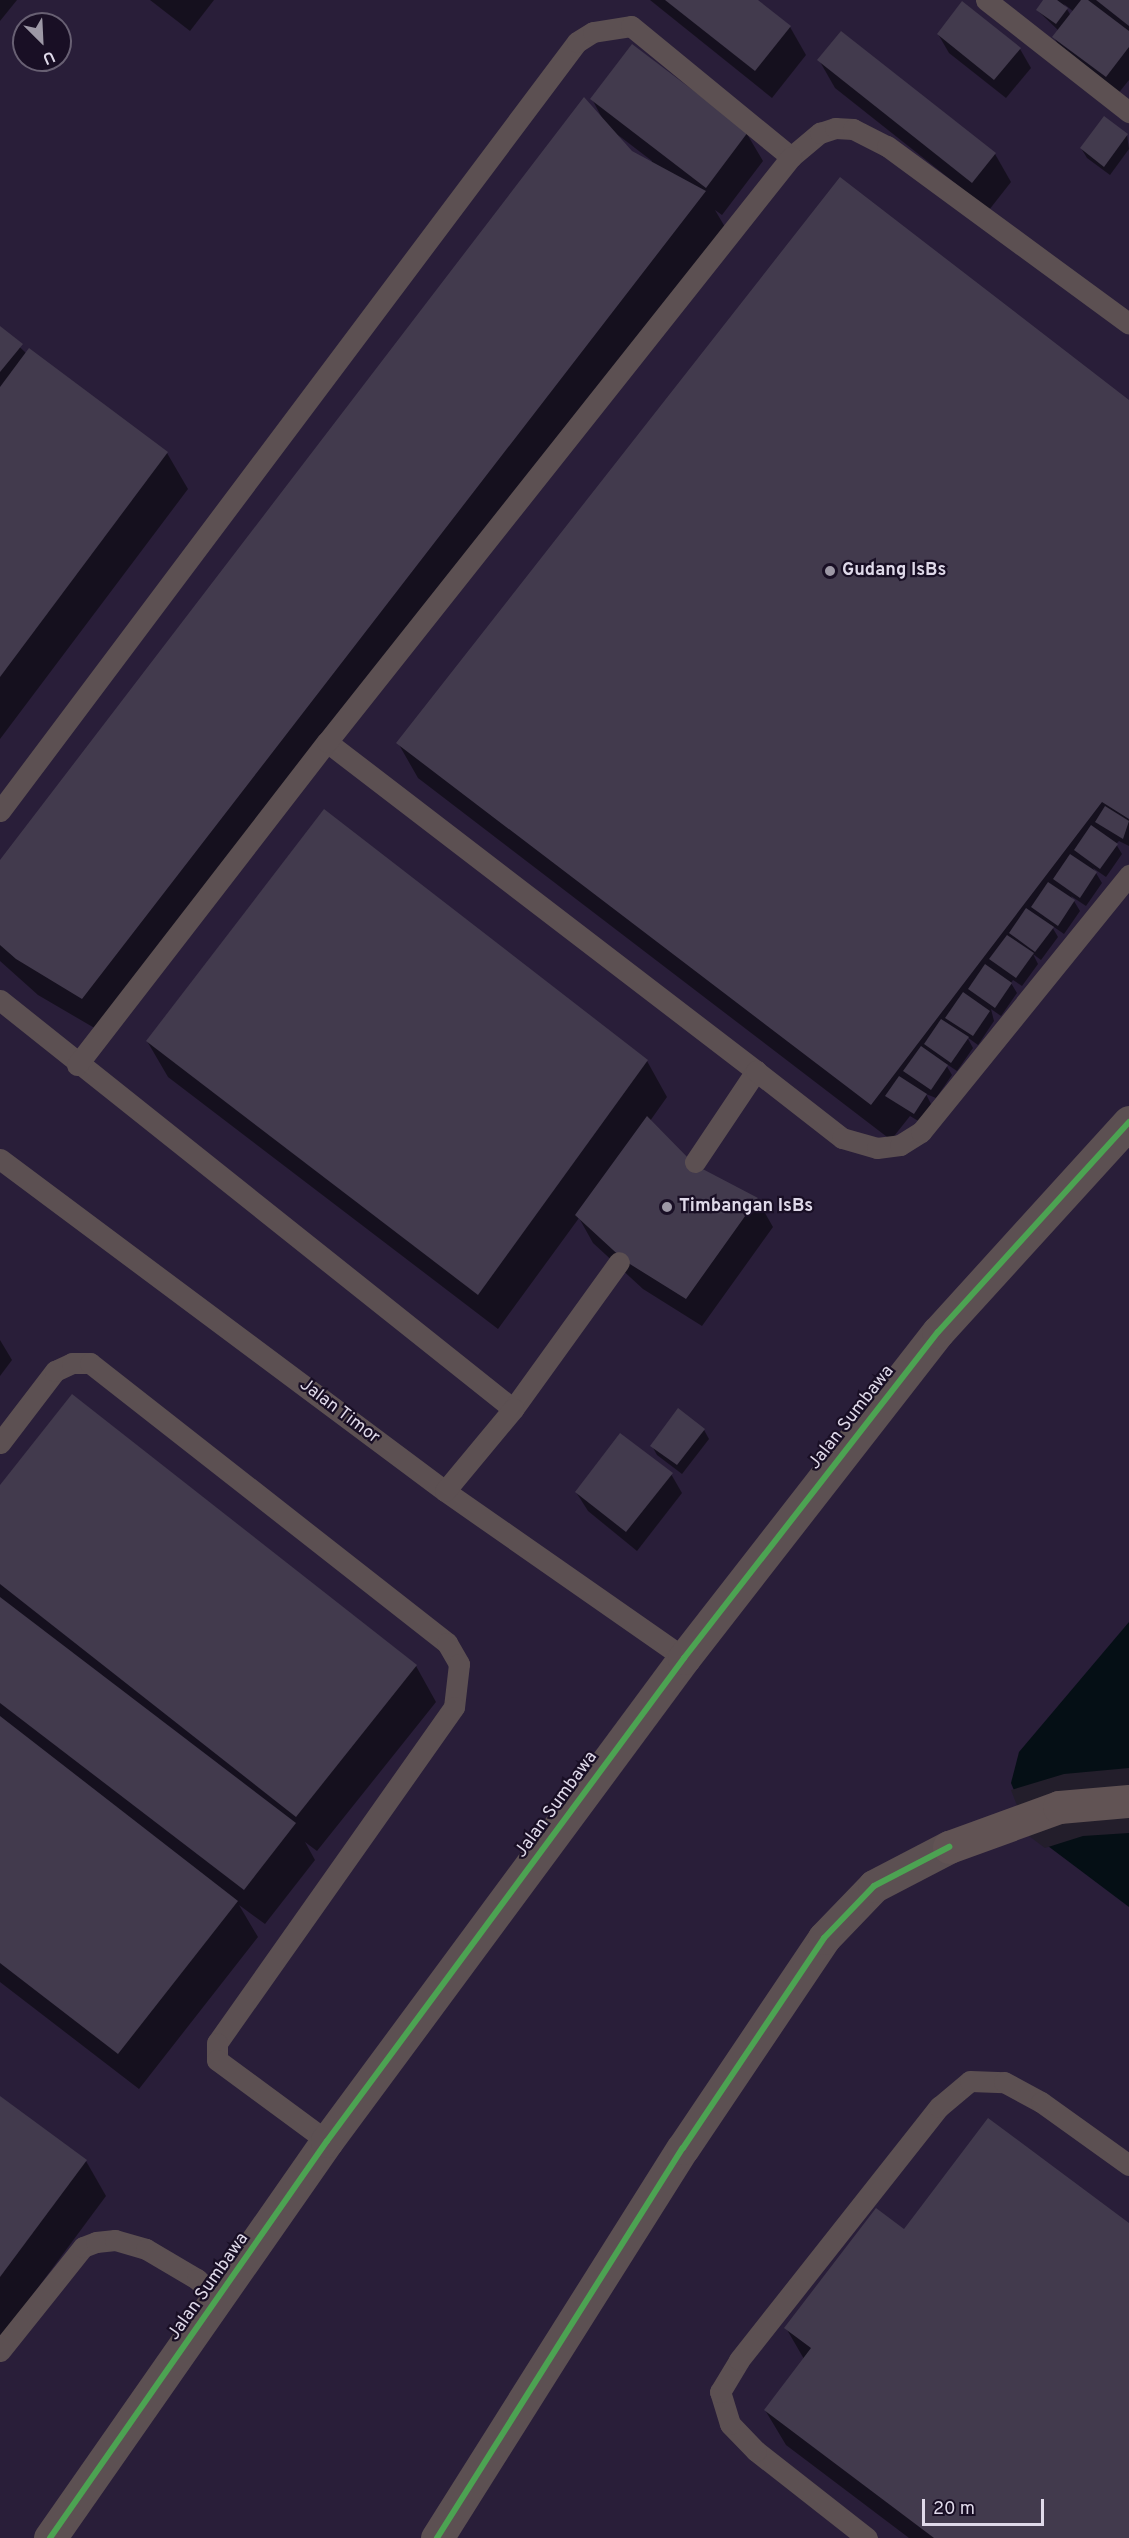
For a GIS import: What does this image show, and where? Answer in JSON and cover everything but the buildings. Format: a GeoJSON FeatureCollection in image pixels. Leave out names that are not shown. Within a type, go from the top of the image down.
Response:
{"type":"FeatureCollection","features":[{"type":"Feature","properties":{"kind":"main road"},"geometry":{"type":"LineString","coordinates":[[949,1848],[1059,1808],[1129,1801]]}},
{"type":"Feature","properties":{"kind":"street","name":"Jalan Sumbawa"},"geometry":{"type":"LineString","coordinates":[[50,2538],[208,2290],[314,2133],[938,1332],[1129,1122]]}},
{"type":"Feature","properties":{"kind":"street"},"geometry":{"type":"LineString","coordinates":[[437,2538],[683,2148],[824,1938],[874,1886],[949,1848]]}},
{"type":"Feature","properties":{"kind":"lane"},"geometry":{"type":"LineString","coordinates":[[986,0],[1129,112]]}},
{"type":"Feature","properties":{"kind":"lane"},"geometry":{"type":"LineString","coordinates":[[0,811],[577,42],[593,32],[631,26],[791,157]]}},
{"type":"Feature","properties":{"kind":"lane"},"geometry":{"type":"LineString","coordinates":[[77,1065],[327,742],[791,157],[820,133],[835,128],[854,129],[887,146],[1129,324]]}},
{"type":"Feature","properties":{"kind":"lane"},"geometry":{"type":"LineString","coordinates":[[327,742],[842,1138],[877,1148],[900,1145],[921,1132],[1129,875]]}},
{"type":"Feature","properties":{"kind":"lane"},"geometry":{"type":"LineString","coordinates":[[0,1000],[77,1065],[513,1408]]}},
{"type":"Feature","properties":{"kind":"lane"},"geometry":{"type":"LineString","coordinates":[[695,1162],[756,1071]]}},
{"type":"Feature","properties":{"kind":"lane","name":"Jalan Timor"},"geometry":{"type":"LineString","coordinates":[[0,1159],[445,1491],[684,1658]]}},
{"type":"Feature","properties":{"kind":"lane"},"geometry":{"type":"LineString","coordinates":[[445,1491],[513,1408],[620,1262]]}},
{"type":"Feature","properties":{"kind":"lane"},"geometry":{"type":"LineString","coordinates":[[0,1443],[55,1371],[72,1364],[90,1363],[447,1643],[459,1664],[454,1707],[216,2043],[217,2060],[314,2133]]}},
{"type":"Feature","properties":{"kind":"lane"},"geometry":{"type":"LineString","coordinates":[[867,2538],[756,2451],[730,2424],[720,2392],[739,2360],[939,2107],[970,2081],[1004,2082],[1041,2103],[1129,2165]]}},
{"type":"Feature","properties":{"kind":"lane"},"geometry":{"type":"LineString","coordinates":[[0,2351],[83,2247],[115,2240],[146,2249],[208,2290]]}},
{"type":"Feature","properties":{"kind":"shaded area"},"geometry":{"type":"Polygon","coordinates":[[[0,0],[1129,0],[1129,2538],[0,2538],[0,0]]]}},
{"type":"Feature","properties":{"kind":"shaded area"},"geometry":{"type":"Polygon","coordinates":[[[1129,1622],[1129,1907],[1032,1834],[1011,1783],[1019,1752],[1129,1622]]]}},
{"type":"Feature","properties":{"kind":"pier"},"geometry":{"type":"Polygon","coordinates":[[[1129,1768],[1129,1833],[1083,1836],[1045,1848],[1029,1836],[1011,1790],[1064,1774],[1129,1768]]]}},
{"type":"Feature","properties":{"kind":"cycle path"},"geometry":{"type":"LineString","coordinates":[[50,2538],[327,2141],[684,1658],[938,1332],[1129,1122]]}},
{"type":"Feature","properties":{"kind":"cycle path"},"geometry":{"type":"LineString","coordinates":[[437,2538],[683,2148],[824,1938],[874,1886],[949,1847]]}},
{"type":"Feature","properties":{"kind":"place","name":"Gudang IsBs"},"geometry":{"type":"Point","coordinates":[830,571]}},
{"type":"Feature","properties":{"kind":"place","name":"Timbangan IsBs"},"geometry":{"type":"Point","coordinates":[667,1207]}}]}
